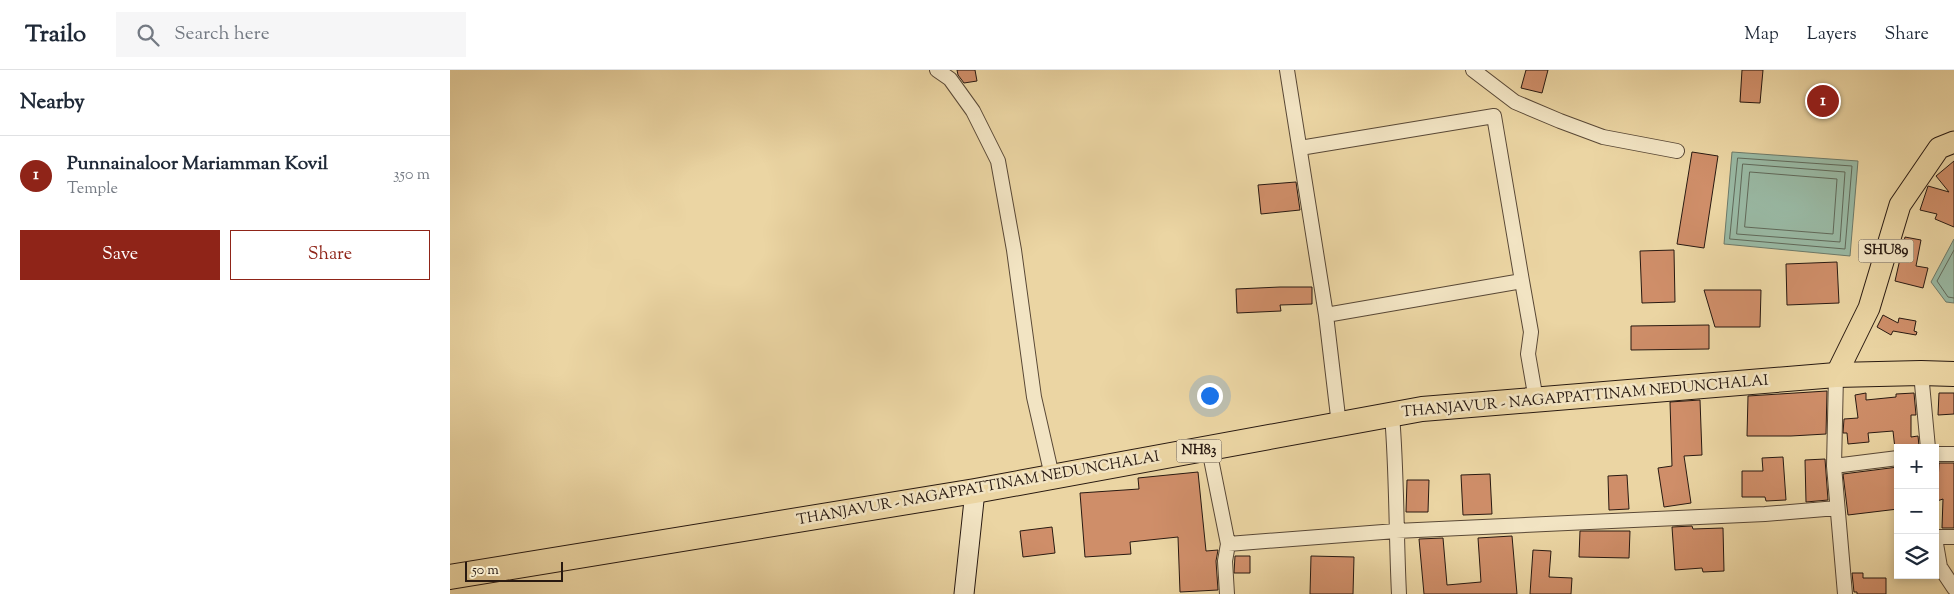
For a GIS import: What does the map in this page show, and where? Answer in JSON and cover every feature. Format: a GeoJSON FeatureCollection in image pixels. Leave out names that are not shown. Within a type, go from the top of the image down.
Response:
{"type":"FeatureCollection","features":[{"type":"Feature","properties":{"kind":"highway","name":"THANJAVUR - NAGAPPATTINAM NEDUNCHALAI"},"geometry":{"type":"LineString","coordinates":[[450,577],[975,491],[1422,409],[1836,375],[1954,374]]}},
{"type":"Feature","properties":{"kind":"main road","name":"SHU89"},"geometry":{"type":"LineString","coordinates":[[1836,375],[1869,308],[1900,205],[1939,148],[1954,142]]}},
{"type":"Feature","properties":{"kind":"street"},"geometry":{"type":"LineString","coordinates":[[937,70],[950,79],[974,110],[998,161],[1014,250],[1034,397],[1052,476]]}},
{"type":"Feature","properties":{"kind":"street"},"geometry":{"type":"LineString","coordinates":[[1287,70],[1326,315],[1339,425]]}},
{"type":"Feature","properties":{"kind":"street"},"geometry":{"type":"LineString","coordinates":[[1474,70],[1515,102],[1560,121],[1603,138],[1678,151]]}},
{"type":"Feature","properties":{"kind":"street"},"geometry":{"type":"LineString","coordinates":[[1300,148],[1494,116],[1531,332],[1528,354],[1536,400]]}},
{"type":"Feature","properties":{"kind":"street"},"geometry":{"type":"LineString","coordinates":[[1326,315],[1522,282]]}},
{"type":"Feature","properties":{"kind":"street"},"geometry":{"type":"LineString","coordinates":[[1921,373],[1928,444]]}},
{"type":"Feature","properties":{"kind":"street"},"geometry":{"type":"LineString","coordinates":[[1836,375],[1834,466],[1845,594]]}},
{"type":"Feature","properties":{"kind":"street"},"geometry":{"type":"LineString","coordinates":[[1392,415],[1395,448],[1399,594]]}},
{"type":"Feature","properties":{"kind":"street"},"geometry":{"type":"LineString","coordinates":[[1209,449],[1228,544],[1225,562],[1227,594]]}},
{"type":"Feature","properties":{"kind":"street"},"geometry":{"type":"LineString","coordinates":[[1939,454],[1954,454]]}},
{"type":"Feature","properties":{"kind":"street"},"geometry":{"type":"LineString","coordinates":[[1834,466],[1894,458]]}},
{"type":"Feature","properties":{"kind":"street"},"geometry":{"type":"LineString","coordinates":[[964,594],[975,491]]}},
{"type":"Feature","properties":{"kind":"street"},"geometry":{"type":"LineString","coordinates":[[1228,544],[1396,531],[1765,514],[1837,508]]}},
{"type":"Feature","properties":{"kind":"street"},"geometry":{"type":"LineString","coordinates":[[1939,537],[1954,537]]}},
{"type":"Feature","properties":{"kind":"street"},"geometry":{"type":"LineString","coordinates":[[1939,561],[1940,567],[1954,588]]}},
{"type":"Feature","properties":{"kind":"water"},"geometry":{"type":"Polygon","coordinates":[[[1732,152],[1858,161],[1850,256],[1724,244],[1732,152]]]}},
{"type":"Feature","properties":{"kind":"water"},"geometry":{"type":"Polygon","coordinates":[[[1954,239],[1954,303],[1946,302],[1931,282],[1954,239]]]}},
{"type":"Feature","properties":{"kind":"building"},"geometry":{"type":"Polygon","coordinates":[[[957,70],[975,70],[977,81],[964,83],[957,70]]]}},
{"type":"Feature","properties":{"kind":"building"},"geometry":{"type":"Polygon","coordinates":[[[1526,70],[1548,70],[1542,93],[1521,88],[1526,70]]]}},
{"type":"Feature","properties":{"kind":"building"},"geometry":{"type":"Polygon","coordinates":[[[1742,70],[1763,70],[1760,103],[1740,102],[1742,70]]]}},
{"type":"Feature","properties":{"kind":"building"},"geometry":{"type":"Polygon","coordinates":[[[1692,152],[1718,156],[1704,248],[1677,244],[1692,152]]]}},
{"type":"Feature","properties":{"kind":"building"},"geometry":{"type":"Polygon","coordinates":[[[1954,161],[1954,227],[1935,219],[1937,214],[1920,210],[1928,186],[1949,192],[1936,176],[1954,161]]]}},
{"type":"Feature","properties":{"kind":"building"},"geometry":{"type":"Polygon","coordinates":[[[1296,182],[1300,210],[1261,214],[1258,185],[1296,182]]]}},
{"type":"Feature","properties":{"kind":"building"},"geometry":{"type":"Polygon","coordinates":[[[1905,237],[1921,240],[1916,266],[1928,268],[1923,288],[1895,281],[1905,237]]]}},
{"type":"Feature","properties":{"kind":"building"},"geometry":{"type":"Polygon","coordinates":[[[1674,250],[1675,302],[1642,303],[1640,251],[1674,250]]]}},
{"type":"Feature","properties":{"kind":"building"},"geometry":{"type":"Polygon","coordinates":[[[1837,262],[1839,303],[1787,305],[1786,264],[1837,262]]]}},
{"type":"Feature","properties":{"kind":"building"},"geometry":{"type":"Polygon","coordinates":[[[1312,287],[1312,304],[1280,305],[1281,311],[1237,313],[1236,289],[1312,287]]]}},
{"type":"Feature","properties":{"kind":"building"},"geometry":{"type":"Polygon","coordinates":[[[1704,290],[1761,290],[1760,327],[1715,327],[1704,290]]]}},
{"type":"Feature","properties":{"kind":"building"},"geometry":{"type":"Polygon","coordinates":[[[1883,315],[1898,323],[1899,318],[1916,321],[1914,331],[1917,332],[1916,335],[1893,331],[1891,335],[1877,327],[1883,315]]]}},
{"type":"Feature","properties":{"kind":"building"},"geometry":{"type":"Polygon","coordinates":[[[1709,325],[1709,349],[1631,350],[1631,326],[1709,325]]]}},
{"type":"Feature","properties":{"kind":"building"},"geometry":{"type":"Polygon","coordinates":[[[1827,391],[1826,434],[1747,436],[1748,396],[1827,391]]]}},
{"type":"Feature","properties":{"kind":"building"},"geometry":{"type":"Polygon","coordinates":[[[1866,393],[1866,400],[1896,397],[1896,394],[1914,393],[1916,415],[1911,415],[1911,437],[1918,436],[1919,444],[1894,444],[1893,431],[1868,433],[1869,442],[1848,444],[1847,433],[1843,433],[1844,419],[1858,418],[1855,395],[1866,393]]]}},
{"type":"Feature","properties":{"kind":"building"},"geometry":{"type":"Polygon","coordinates":[[[1939,393],[1954,393],[1954,414],[1938,415],[1939,393]]]}},
{"type":"Feature","properties":{"kind":"building"},"geometry":{"type":"Polygon","coordinates":[[[1700,400],[1702,455],[1684,456],[1691,503],[1664,507],[1658,468],[1672,466],[1670,402],[1700,400]]]}},
{"type":"Feature","properties":{"kind":"building"},"geometry":{"type":"Polygon","coordinates":[[[1783,457],[1786,500],[1766,501],[1765,497],[1742,497],[1742,471],[1763,471],[1762,458],[1783,457]]]}},
{"type":"Feature","properties":{"kind":"building"},"geometry":{"type":"Polygon","coordinates":[[[1825,459],[1828,500],[1806,502],[1805,460],[1825,459]]]}},
{"type":"Feature","properties":{"kind":"building"},"geometry":{"type":"Polygon","coordinates":[[[1939,463],[1954,463],[1954,528],[1942,528],[1943,499],[1939,500],[1939,463]]]}},
{"type":"Feature","properties":{"kind":"building"},"geometry":{"type":"Polygon","coordinates":[[[1894,468],[1894,509],[1848,515],[1843,474],[1894,468]]]}},
{"type":"Feature","properties":{"kind":"building"},"geometry":{"type":"Polygon","coordinates":[[[1198,472],[1206,551],[1218,550],[1216,561],[1218,590],[1180,592],[1178,537],[1130,542],[1131,554],[1085,557],[1080,493],[1139,489],[1138,478],[1198,472]]]}},
{"type":"Feature","properties":{"kind":"building"},"geometry":{"type":"Polygon","coordinates":[[[1490,474],[1492,514],[1463,515],[1461,475],[1490,474]]]}},
{"type":"Feature","properties":{"kind":"building"},"geometry":{"type":"Polygon","coordinates":[[[1627,475],[1629,509],[1609,510],[1608,476],[1627,475]]]}},
{"type":"Feature","properties":{"kind":"building"},"geometry":{"type":"Polygon","coordinates":[[[1407,480],[1429,480],[1428,512],[1406,512],[1407,480]]]}},
{"type":"Feature","properties":{"kind":"building"},"geometry":{"type":"Polygon","coordinates":[[[1692,526],[1693,529],[1723,528],[1724,571],[1703,572],[1702,568],[1675,570],[1672,527],[1692,526]]]}},
{"type":"Feature","properties":{"kind":"building"},"geometry":{"type":"Polygon","coordinates":[[[1052,527],[1055,553],[1023,557],[1020,531],[1052,527]]]}},
{"type":"Feature","properties":{"kind":"building"},"geometry":{"type":"Polygon","coordinates":[[[1580,531],[1630,531],[1629,558],[1579,557],[1580,531]]]}},
{"type":"Feature","properties":{"kind":"building"},"geometry":{"type":"Polygon","coordinates":[[[1512,536],[1517,594],[1424,594],[1419,539],[1443,538],[1447,585],[1481,582],[1478,538],[1512,536]]]}},
{"type":"Feature","properties":{"kind":"building"},"geometry":{"type":"Polygon","coordinates":[[[1533,550],[1551,551],[1549,577],[1572,578],[1571,594],[1530,594],[1533,550]]]}},
{"type":"Feature","properties":{"kind":"building"},"geometry":{"type":"Polygon","coordinates":[[[1235,556],[1250,556],[1250,573],[1234,573],[1235,556]]]}},
{"type":"Feature","properties":{"kind":"building"},"geometry":{"type":"Polygon","coordinates":[[[1311,556],[1354,557],[1353,594],[1310,594],[1311,556]]]}},
{"type":"Feature","properties":{"kind":"building"},"geometry":{"type":"Polygon","coordinates":[[[1852,573],[1863,573],[1863,578],[1886,578],[1886,594],[1857,594],[1857,592],[1854,592],[1852,573]]]}},
{"type":"Feature","properties":{"kind":"place","name":"Punnainaloor Mariamman Kovil"},"geometry":{"type":"Point","coordinates":[1823,101]}}]}
